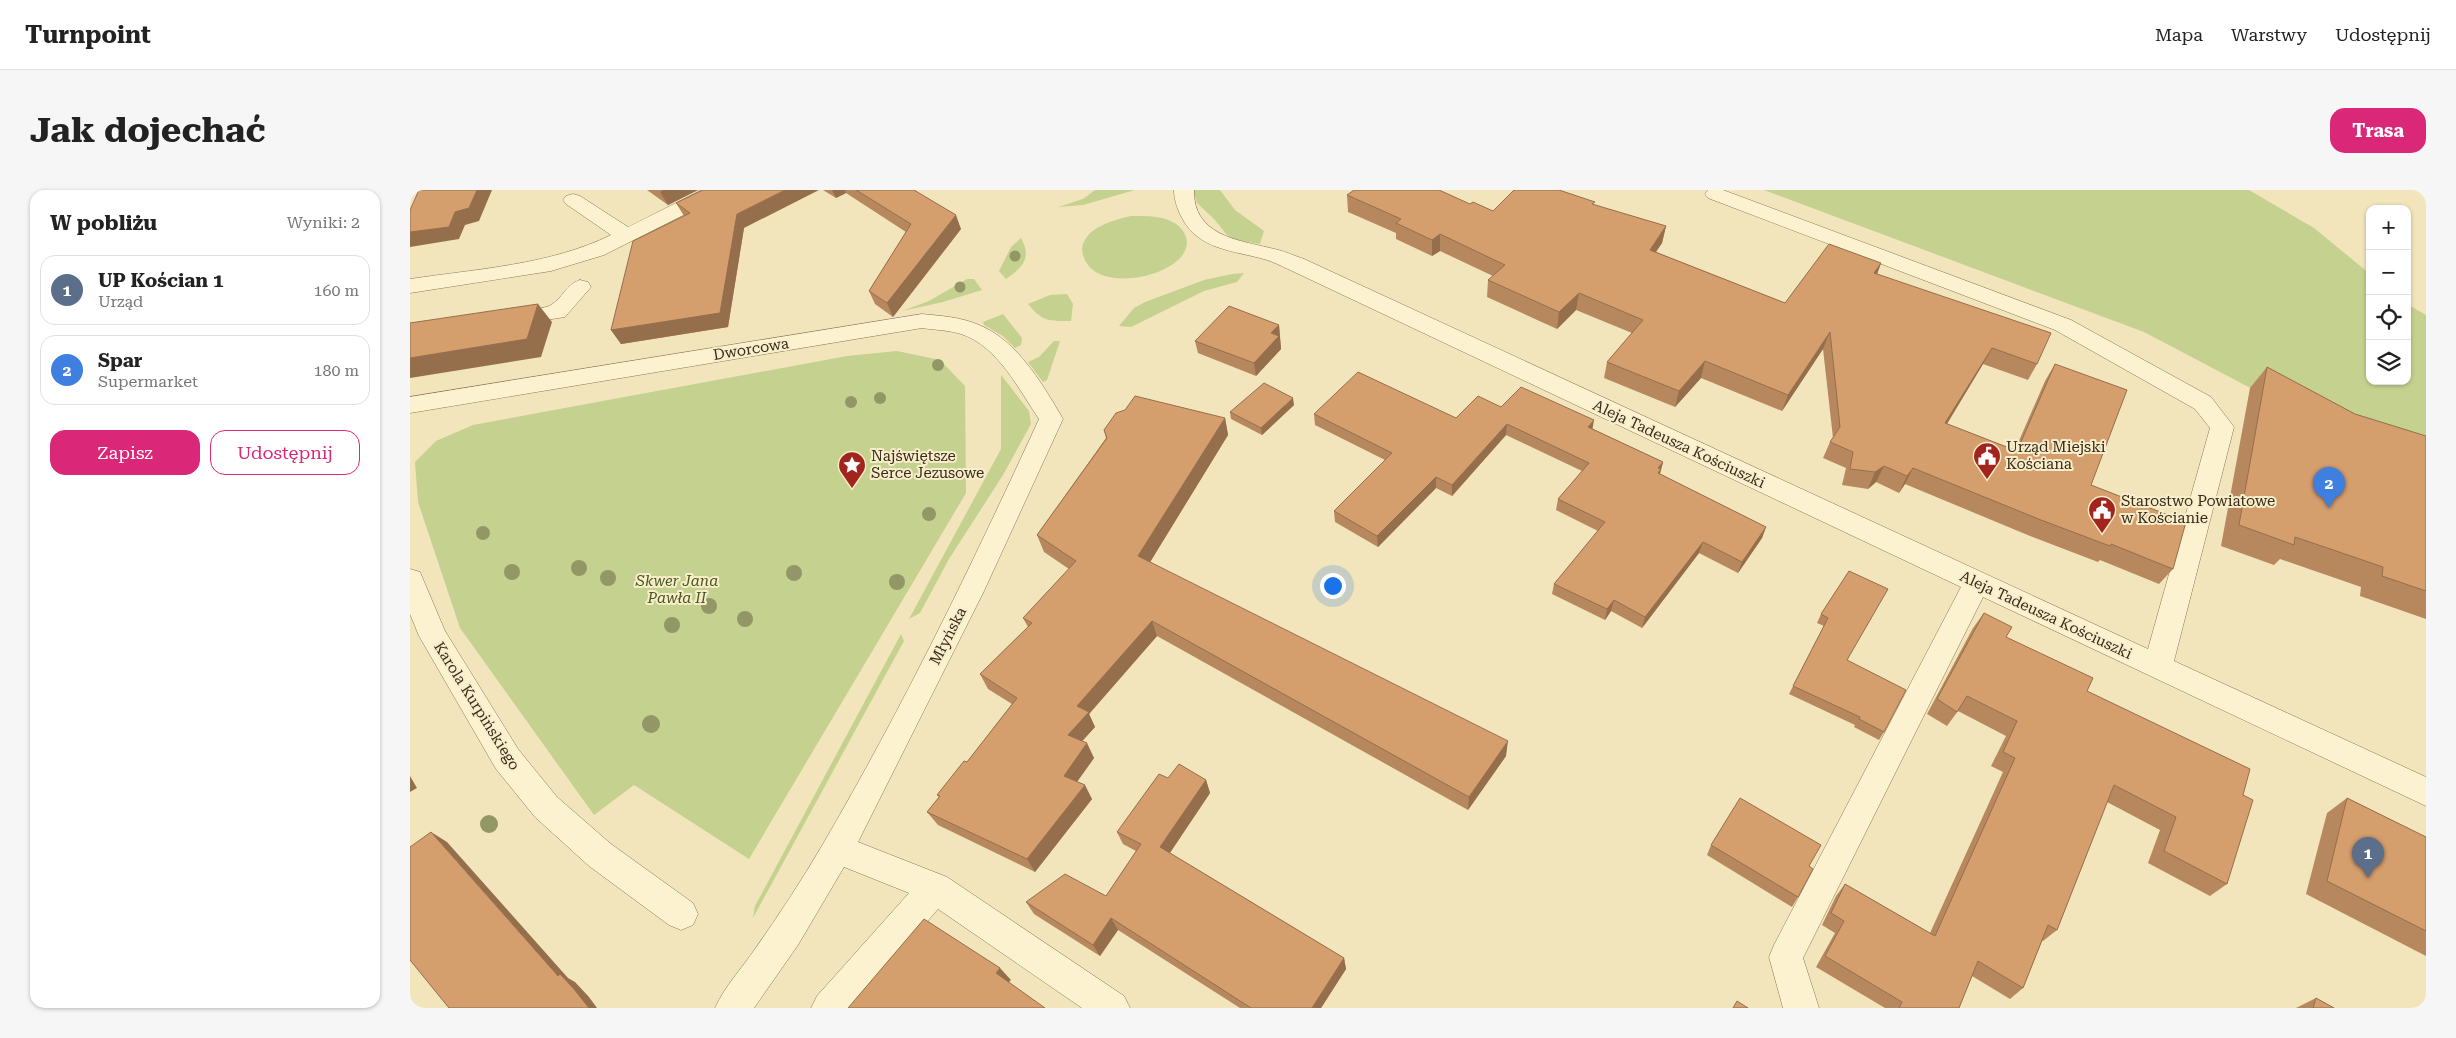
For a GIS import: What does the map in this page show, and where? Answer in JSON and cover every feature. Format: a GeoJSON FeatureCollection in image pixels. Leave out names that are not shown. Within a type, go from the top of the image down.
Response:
{"type":"FeatureCollection","features":[{"type":"Feature","properties":{"kind":"street"},"geometry":{"type":"LineString","coordinates":[[410,286],[551,264],[597,250],[718,190]]}},
{"type":"Feature","properties":{"kind":"street","name":"Aleja Tadeusza Kościuszki"},"geometry":{"type":"LineString","coordinates":[[1184,190],[1184,197],[1195,226],[1218,240],[1246,250],[1270,254],[1296,264],[2426,792]]}},
{"type":"Feature","properties":{"kind":"street"},"geometry":{"type":"LineString","coordinates":[[1715,194],[2064,325],[2203,403],[2222,427],[2158,666]]}},
{"type":"Feature","properties":{"kind":"street"},"geometry":{"type":"LineString","coordinates":[[573,200],[626,235]]}},
{"type":"Feature","properties":{"kind":"street"},"geometry":{"type":"LineString","coordinates":[[488,322],[557,312],[580,287]]}},
{"type":"Feature","properties":{"kind":"street","name":"Dworcowa"},"geometry":{"type":"LineString","coordinates":[[410,405],[922,320],[971,330],[993,342],[1008,359],[1051,420]]}},
{"type":"Feature","properties":{"kind":"street","name":"Młyńska"},"geometry":{"type":"LineString","coordinates":[[733,1008],[790,927],[837,849],[884,763],[1008,518],[1051,420]]}},
{"type":"Feature","properties":{"kind":"street","name":"Karola Kurpińskiego"},"geometry":{"type":"LineString","coordinates":[[410,580],[417,616],[432,636],[502,750],[546,807],[600,855],[680,914]]}},
{"type":"Feature","properties":{"kind":"street"},"geometry":{"type":"LineString","coordinates":[[1801,1008],[1786,957],[1977,582]]}},
{"type":"Feature","properties":{"kind":"street"},"geometry":{"type":"LineString","coordinates":[[837,849],[935,888],[1112,1008]]}},
{"type":"Feature","properties":{"kind":"street"},"geometry":{"type":"LineString","coordinates":[[829,1008],[935,888]]}},
{"type":"Feature","properties":{"kind":"green space"},"geometry":{"type":"Polygon","coordinates":[[[1095,190],[1135,190],[1083,205],[1058,207],[1083,199],[1095,190]]]}},
{"type":"Feature","properties":{"kind":"green space"},"geometry":{"type":"Polygon","coordinates":[[[1193,190],[1220,190],[1235,210],[1264,231],[1260,244],[1236,240],[1227,235],[1215,220],[1197,203],[1193,190]]]}},
{"type":"Feature","properties":{"kind":"green space"},"geometry":{"type":"Polygon","coordinates":[[[1764,190],[2249,190],[2314,228],[2366,271],[2366,385],[2411,385],[2411,306],[2426,315],[2426,462],[2336,433],[2144,332],[1764,190]]]}},
{"type":"Feature","properties":{"kind":"green space"},"geometry":{"type":"Polygon","coordinates":[[[1131,216],[1166,219],[1178,226],[1183,231],[1187,245],[1181,257],[1168,267],[1151,274],[1132,278],[1113,278],[1097,273],[1083,256],[1082,246],[1086,238],[1103,225],[1131,216]]]}},
{"type":"Feature","properties":{"kind":"green space"},"geometry":{"type":"Polygon","coordinates":[[[1021,238],[1026,251],[1026,257],[1021,266],[1006,279],[999,271],[1011,247],[1021,238]]]}},
{"type":"Feature","properties":{"kind":"green space"},"geometry":{"type":"Polygon","coordinates":[[[1244,273],[1237,282],[1204,291],[1131,327],[1119,326],[1134,308],[1145,302],[1204,280],[1244,273]]]}},
{"type":"Feature","properties":{"kind":"green space"},"geometry":{"type":"Polygon","coordinates":[[[967,279],[974,279],[982,290],[943,302],[902,311],[929,301],[967,279]]]}},
{"type":"Feature","properties":{"kind":"green space"},"geometry":{"type":"Polygon","coordinates":[[[1067,294],[1073,304],[1071,321],[1046,319],[1028,304],[1050,295],[1067,294]]]}},
{"type":"Feature","properties":{"kind":"green space"},"geometry":{"type":"Polygon","coordinates":[[[1003,314],[1022,338],[1021,345],[1015,348],[1003,336],[984,325],[983,322],[1003,314]]]}},
{"type":"Feature","properties":{"kind":"green space"},"geometry":{"type":"Polygon","coordinates":[[[1054,341],[1060,341],[1047,380],[1043,382],[1028,362],[1039,357],[1054,341]]]}},
{"type":"Feature","properties":{"kind":"green space","name":"Skwer Jana Pawła II"},"geometry":{"type":"Polygon","coordinates":[[[897,351],[940,360],[965,386],[966,493],[749,859],[634,785],[594,815],[460,628],[418,502],[415,462],[436,441],[473,425],[847,356],[897,351]]]}},
{"type":"Feature","properties":{"kind":"green space"},"geometry":{"type":"Polygon","coordinates":[[[1001,375],[1029,411],[1031,424],[1003,475],[949,559],[920,613],[909,619],[1001,449],[1001,375]]]}},
{"type":"Feature","properties":{"kind":"green space"},"geometry":{"type":"Polygon","coordinates":[[[901,634],[904,641],[753,918],[755,906],[901,634]]]}},
{"type":"Feature","properties":{"kind":"building"},"geometry":{"type":"Polygon","coordinates":[[[419,190],[477,190],[469,208],[455,212],[449,227],[410,232],[410,210],[419,190]]]}},
{"type":"Feature","properties":{"kind":"building"},"geometry":{"type":"Polygon","coordinates":[[[703,190],[785,190],[737,214],[720,313],[611,330],[633,241],[690,213],[676,203],[703,190]]]}},
{"type":"Feature","properties":{"kind":"building"},"geometry":{"type":"Polygon","coordinates":[[[856,190],[914,190],[956,215],[887,303],[869,291],[911,224],[856,190]]]}},
{"type":"Feature","properties":{"kind":"building"},"geometry":{"type":"Polygon","coordinates":[[[1354,190],[1439,190],[1470,204],[1473,202],[1493,211],[1514,190],[1559,190],[1595,202],[1592,204],[1666,226],[1650,250],[1785,303],[1829,244],[1881,263],[1874,273],[2051,333],[2037,364],[1992,348],[1945,423],[2017,451],[2055,364],[2127,390],[2091,485],[2186,522],[2173,569],[2111,544],[2110,546],[2041,520],[1913,468],[1907,476],[1884,466],[1875,472],[1850,469],[1853,452],[1830,442],[1840,427],[1830,332],[1788,395],[1705,361],[1679,391],[1607,362],[1643,320],[1579,293],[1559,312],[1488,280],[1505,265],[1440,234],[1432,240],[1396,223],[1401,219],[1347,195],[1354,190]]]}},
{"type":"Feature","properties":{"kind":"building"},"geometry":{"type":"Polygon","coordinates":[[[538,304],[527,339],[410,358],[410,323],[538,304]]]}},
{"type":"Feature","properties":{"kind":"building"},"geometry":{"type":"Polygon","coordinates":[[[1229,306],[1279,325],[1271,333],[1279,336],[1254,363],[1195,341],[1229,306]]]}},
{"type":"Feature","properties":{"kind":"building"},"geometry":{"type":"Polygon","coordinates":[[[2267,367],[2355,414],[2426,436],[2426,591],[2382,576],[2383,567],[2295,537],[2294,545],[2239,525],[2267,367]]]}},
{"type":"Feature","properties":{"kind":"building"},"geometry":{"type":"Polygon","coordinates":[[[1358,372],[1456,418],[1478,396],[1501,407],[1521,387],[1594,420],[1588,427],[1663,462],[1658,468],[1661,469],[1658,473],[1766,527],[1742,562],[1703,542],[1645,617],[1614,600],[1607,609],[1554,584],[1605,522],[1558,499],[1589,463],[1507,424],[1452,485],[1436,477],[1377,536],[1334,511],[1392,453],[1314,414],[1358,372]]]}},
{"type":"Feature","properties":{"kind":"building"},"geometry":{"type":"Polygon","coordinates":[[[1264,383],[1293,398],[1261,428],[1230,412],[1264,383]]]}},
{"type":"Feature","properties":{"kind":"building"},"geometry":{"type":"Polygon","coordinates":[[[1135,396],[1225,418],[1138,556],[1508,741],[1469,797],[1152,621],[1077,706],[1089,712],[1068,735],[1087,743],[1064,776],[1085,785],[1027,859],[927,812],[940,796],[937,795],[964,761],[967,762],[1017,698],[980,674],[1032,623],[1023,618],[1076,561],[1037,535],[1107,438],[1104,430],[1116,413],[1125,410],[1135,396]]]}},
{"type":"Feature","properties":{"kind":"building"},"geometry":{"type":"Polygon","coordinates":[[[1849,571],[1888,589],[1847,660],[1906,690],[1884,732],[1859,719],[1860,717],[1793,686],[1828,618],[1821,614],[1849,571]]]}},
{"type":"Feature","properties":{"kind":"building"},"geometry":{"type":"Polygon","coordinates":[[[1984,613],[2012,627],[2006,637],[2093,678],[2087,691],[2250,769],[2243,795],[2253,800],[2227,884],[2164,851],[2176,817],[2114,785],[2057,930],[2048,925],[2023,988],[1978,961],[1959,1008],[1899,1008],[1902,1002],[1825,956],[1844,921],[1831,913],[1845,884],[1935,936],[2015,758],[2003,752],[2017,721],[1967,696],[1957,712],[1937,699],[1984,613]]]}},
{"type":"Feature","properties":{"kind":"building"},"geometry":{"type":"Polygon","coordinates":[[[1179,764],[1206,780],[1160,847],[1344,958],[1312,1008],[1251,1008],[1111,918],[1093,945],[1026,902],[1065,874],[1106,896],[1141,844],[1117,832],[1159,774],[1168,778],[1179,764]]]}},
{"type":"Feature","properties":{"kind":"building"},"geometry":{"type":"Polygon","coordinates":[[[1740,798],[1821,845],[1809,866],[1813,869],[1798,897],[1711,845],[1740,798]]]}},
{"type":"Feature","properties":{"kind":"building"},"geometry":{"type":"Polygon","coordinates":[[[2347,798],[2426,837],[2426,931],[2327,881],[2347,798]]]}},
{"type":"Feature","properties":{"kind":"building"},"geometry":{"type":"Polygon","coordinates":[[[431,832],[558,976],[560,974],[589,1008],[449,1008],[410,960],[410,847],[431,832]]]}},
{"type":"Feature","properties":{"kind":"building"},"geometry":{"type":"Polygon","coordinates":[[[924,919],[1000,968],[996,973],[1045,1008],[848,1008],[924,919]]]}},
{"type":"Feature","properties":{"kind":"building"},"geometry":{"type":"Polygon","coordinates":[[[2316,998],[2334,1008],[2313,1008],[2316,998]]]}},
{"type":"Feature","properties":{"kind":"building"},"geometry":{"type":"Polygon","coordinates":[[[1737,1001],[1748,1008],[1733,1008],[1737,1001]]]}},
{"type":"Feature","properties":{"kind":"place","name":"Urząd Miejski Kościana"},"geometry":{"type":"Point","coordinates":[1987,480]}},
{"type":"Feature","properties":{"kind":"place","name":"Najświętsze Serce Jezusowe"},"geometry":{"type":"Point","coordinates":[852,489]}},
{"type":"Feature","properties":{"kind":"place","name":"Spar"},"geometry":{"type":"Point","coordinates":[2329,508]}},
{"type":"Feature","properties":{"kind":"place","name":"Starostwo Powiatowe w Kościanie"},"geometry":{"type":"Point","coordinates":[2102,534]}},
{"type":"Feature","properties":{"kind":"place","name":"UP Kościan 1"},"geometry":{"type":"Point","coordinates":[2368,878]}}]}
